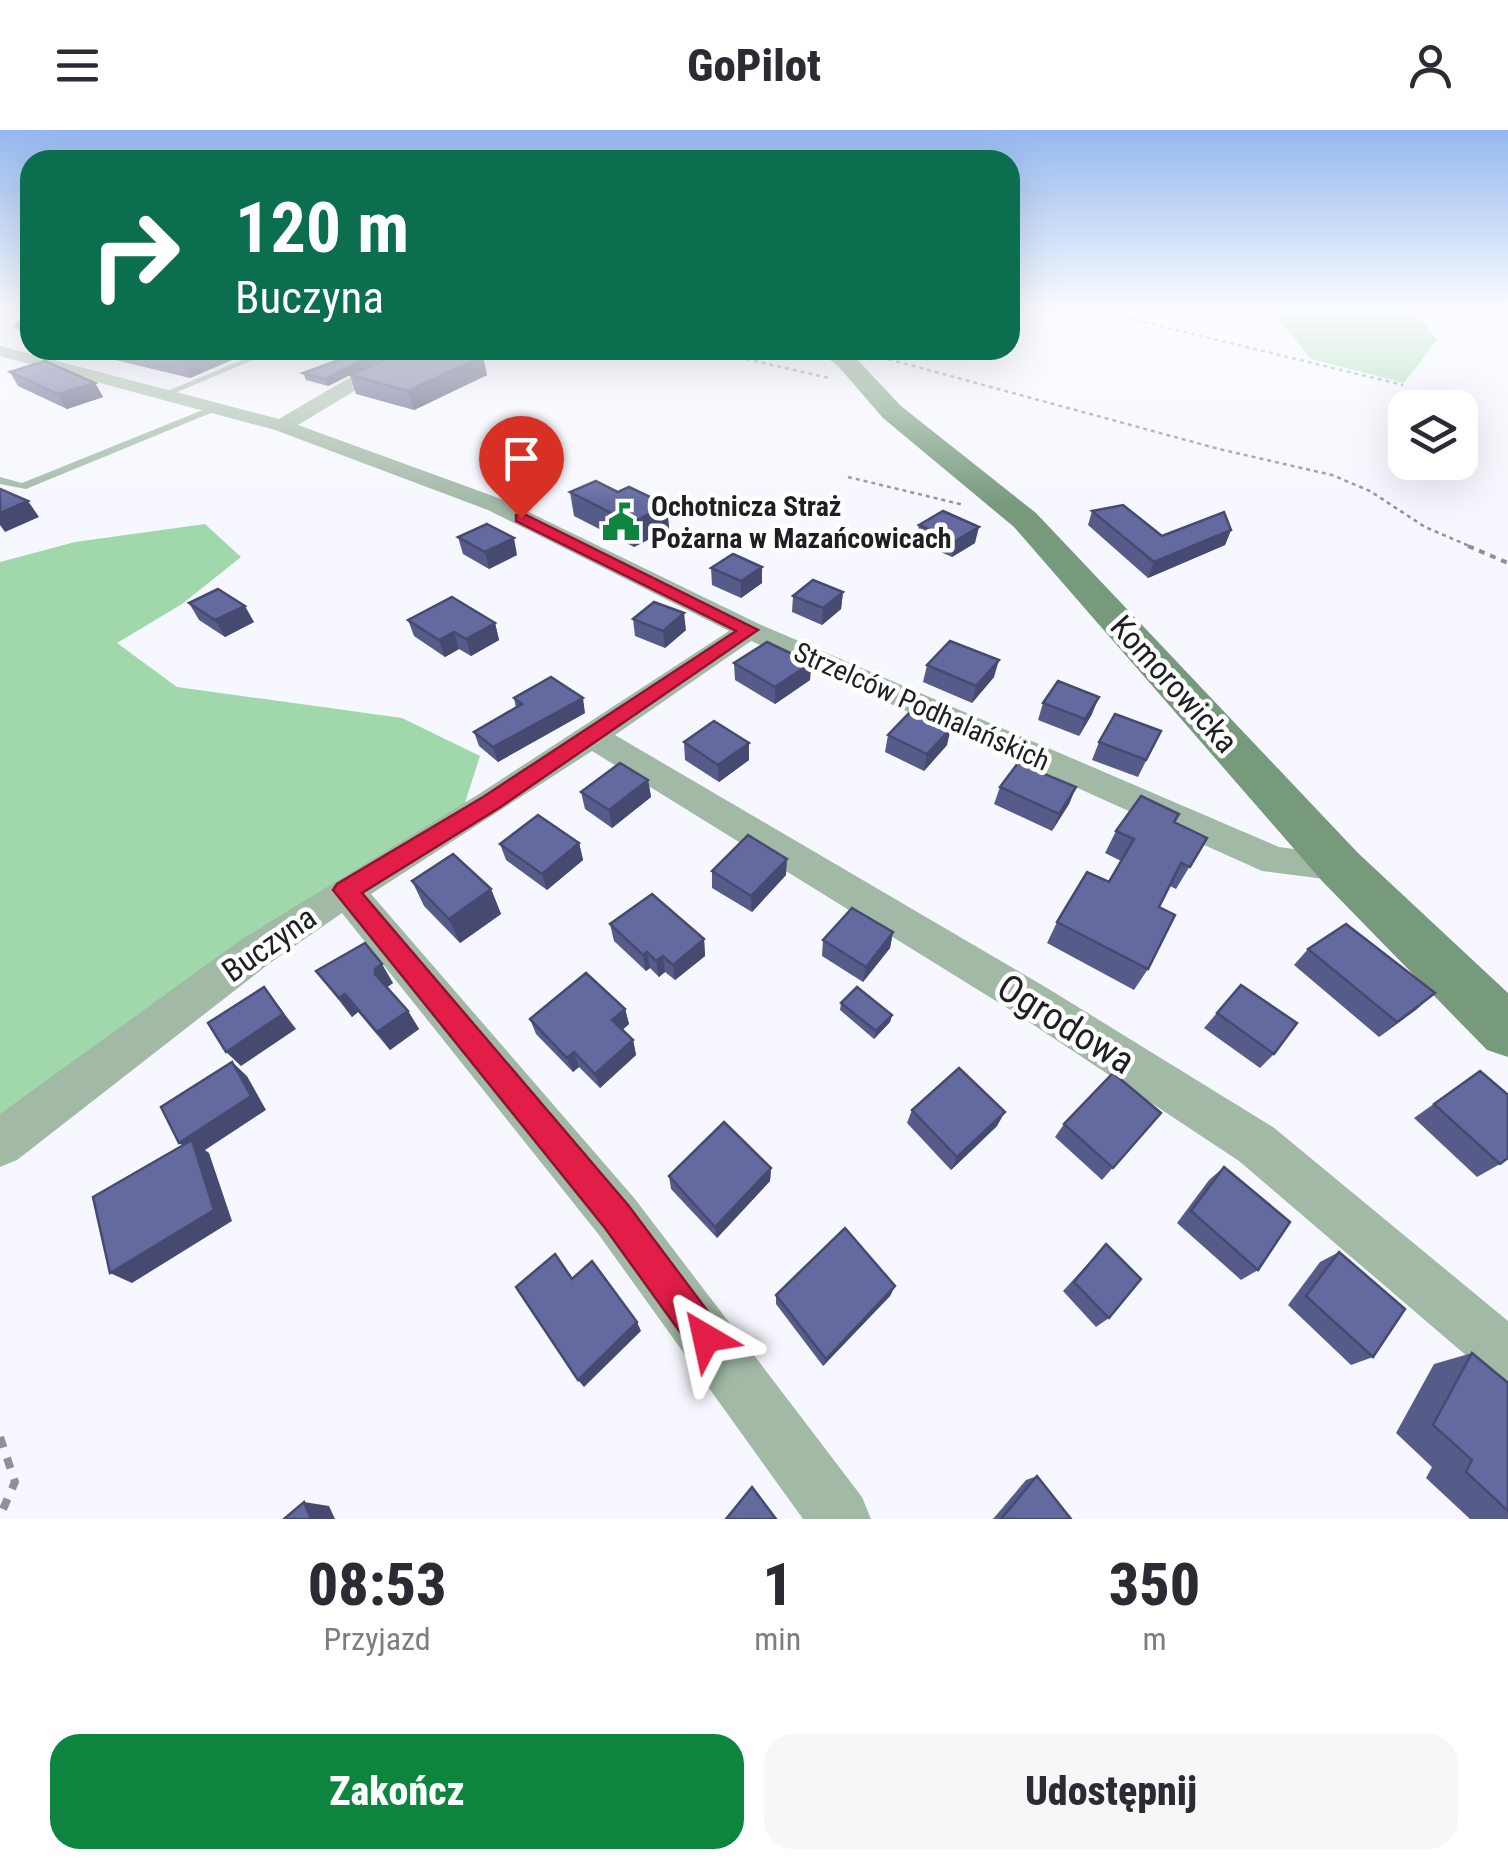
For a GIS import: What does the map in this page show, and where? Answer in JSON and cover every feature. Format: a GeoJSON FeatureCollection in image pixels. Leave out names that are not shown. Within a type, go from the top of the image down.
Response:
{"type":"FeatureCollection","features":[{"type":"Feature","properties":{"kind":"street","name":"Strzelców Podhalańskich"},"geometry":{"type":"LineString","coordinates":[[85,374],[282,426],[496,505],[749,630],[1275,861],[1340,867]]}},
{"type":"Feature","properties":{"kind":"street"},"geometry":{"type":"LineString","coordinates":[[282,426],[379,374]]}},
{"type":"Feature","properties":{"kind":"street","name":"Komorowicka"},"geometry":{"type":"LineString","coordinates":[[871,374],[892,412],[1025,520],[1340,867],[1508,1032]]}},
{"type":"Feature","properties":{"kind":"street","name":"Buczyna"},"geometry":{"type":"LineString","coordinates":[[0,1143],[256,950],[592,736],[749,630]]}},
{"type":"Feature","properties":{"kind":"street","name":"Ogrodowa"},"geometry":{"type":"LineString","coordinates":[[592,736],[1032,1002],[1256,1144],[1508,1356]]}},
{"type":"Feature","properties":{"kind":"street"},"geometry":{"type":"LineString","coordinates":[[346,890],[617,1217],[840,1519]]}},
{"type":"Feature","properties":{"kind":"lane"},"geometry":{"type":"LineString","coordinates":[[164,394],[214,374]]}},
{"type":"Feature","properties":{"kind":"lane"},"geometry":{"type":"LineString","coordinates":[[0,480],[22,487],[216,408]]}},
{"type":"Feature","properties":{"kind":"path"},"geometry":{"type":"LineString","coordinates":[[811,374],[829,378],[843,374]]}},
{"type":"Feature","properties":{"kind":"path"},"geometry":{"type":"LineString","coordinates":[[896,374],[1332,475],[1370,491],[1425,527],[1508,563]]}},
{"type":"Feature","properties":{"kind":"path"},"geometry":{"type":"LineString","coordinates":[[1353,374],[1403,386]]}},
{"type":"Feature","properties":{"kind":"path"},"geometry":{"type":"LineString","coordinates":[[848,478],[1025,520]]}},
{"type":"Feature","properties":{"kind":"path"},"geometry":{"type":"LineString","coordinates":[[0,1437],[15,1482],[0,1516]]}},
{"type":"Feature","properties":{"kind":"green space"},"geometry":{"type":"Polygon","coordinates":[[[1368,374],[1411,374],[1404,383],[1368,374]]]}},
{"type":"Feature","properties":{"kind":"green space"},"geometry":{"type":"Polygon","coordinates":[[[205,524],[241,557],[182,604],[117,643],[177,687],[402,718],[480,756],[464,806],[0,1125],[0,562],[75,542],[205,524]]]}},
{"type":"Feature","properties":{"kind":"building"},"geometry":{"type":"Polygon","coordinates":[[[14,374],[74,374],[95,383],[58,394],[14,374]]]}},
{"type":"Feature","properties":{"kind":"building"},"geometry":{"type":"Polygon","coordinates":[[[306,374],[336,374],[325,379],[306,374]]]}},
{"type":"Feature","properties":{"kind":"building"},"geometry":{"type":"Polygon","coordinates":[[[353,374],[445,374],[408,391],[353,374]]]}},
{"type":"Feature","properties":{"kind":"building"},"geometry":{"type":"Polygon","coordinates":[[[596,481],[618,492],[629,487],[667,505],[631,523],[570,492],[596,481]]]}},
{"type":"Feature","properties":{"kind":"building"},"geometry":{"type":"Polygon","coordinates":[[[0,489],[28,501],[0,513],[0,489]]]}},
{"type":"Feature","properties":{"kind":"building"},"geometry":{"type":"Polygon","coordinates":[[[1123,505],[1162,536],[1224,512],[1231,530],[1154,562],[1092,511],[1123,505]]]}},
{"type":"Feature","properties":{"kind":"building"},"geometry":{"type":"Polygon","coordinates":[[[943,511],[979,527],[955,541],[919,525],[943,511]]]}},
{"type":"Feature","properties":{"kind":"building"},"geometry":{"type":"Polygon","coordinates":[[[487,524],[514,538],[485,552],[458,537],[487,524]]]}},
{"type":"Feature","properties":{"kind":"building"},"geometry":{"type":"Polygon","coordinates":[[[733,554],[762,567],[741,581],[711,568],[733,554]]]}},
{"type":"Feature","properties":{"kind":"building"},"geometry":{"type":"Polygon","coordinates":[[[813,580],[843,592],[823,608],[793,596],[813,580]]]}},
{"type":"Feature","properties":{"kind":"building"},"geometry":{"type":"Polygon","coordinates":[[[218,589],[245,606],[215,620],[189,603],[218,589]]]}},
{"type":"Feature","properties":{"kind":"building"},"geometry":{"type":"Polygon","coordinates":[[[452,597],[495,623],[466,639],[454,632],[439,640],[408,620],[452,597]]]}},
{"type":"Feature","properties":{"kind":"building"},"geometry":{"type":"Polygon","coordinates":[[[654,602],[684,613],[663,631],[633,619],[654,602]]]}},
{"type":"Feature","properties":{"kind":"building"},"geometry":{"type":"Polygon","coordinates":[[[950,641],[999,660],[976,686],[927,665],[950,641]]]}},
{"type":"Feature","properties":{"kind":"building"},"geometry":{"type":"Polygon","coordinates":[[[767,642],[811,663],[775,687],[734,663],[767,642]]]}},
{"type":"Feature","properties":{"kind":"building"},"geometry":{"type":"Polygon","coordinates":[[[551,677],[583,698],[493,747],[474,732],[522,704],[514,698],[551,677]]]}},
{"type":"Feature","properties":{"kind":"building"},"geometry":{"type":"Polygon","coordinates":[[[1058,681],[1099,697],[1085,719],[1043,703],[1058,681]]]}},
{"type":"Feature","properties":{"kind":"building"},"geometry":{"type":"Polygon","coordinates":[[[912,710],[951,728],[927,754],[888,735],[912,710]]]}},
{"type":"Feature","properties":{"kind":"building"},"geometry":{"type":"Polygon","coordinates":[[[1115,714],[1161,731],[1146,760],[1099,742],[1115,714]]]}},
{"type":"Feature","properties":{"kind":"building"},"geometry":{"type":"Polygon","coordinates":[[[714,721],[749,743],[718,765],[684,742],[714,721]]]}},
{"type":"Feature","properties":{"kind":"building"},"geometry":{"type":"Polygon","coordinates":[[[620,763],[648,780],[609,810],[581,792],[620,763]]]}},
{"type":"Feature","properties":{"kind":"building"},"geometry":{"type":"Polygon","coordinates":[[[1018,763],[1076,787],[1059,814],[1000,787],[1018,763]]]}},
{"type":"Feature","properties":{"kind":"building"},"geometry":{"type":"Polygon","coordinates":[[[1141,796],[1179,814],[1174,822],[1207,838],[1190,867],[1181,863],[1159,907],[1175,915],[1148,969],[1057,922],[1087,872],[1109,882],[1134,839],[1116,831],[1141,796]]]}},
{"type":"Feature","properties":{"kind":"building"},"geometry":{"type":"Polygon","coordinates":[[[538,815],[579,843],[542,874],[500,844],[538,815]]]}},
{"type":"Feature","properties":{"kind":"building"},"geometry":{"type":"Polygon","coordinates":[[[748,835],[787,859],[751,896],[712,871],[748,835]]]}},
{"type":"Feature","properties":{"kind":"building"},"geometry":{"type":"Polygon","coordinates":[[[453,854],[491,889],[449,919],[412,881],[453,854]]]}},
{"type":"Feature","properties":{"kind":"building"},"geometry":{"type":"Polygon","coordinates":[[[652,894],[704,939],[673,965],[663,956],[656,961],[647,952],[643,955],[610,924],[652,894]]]}},
{"type":"Feature","properties":{"kind":"building"},"geometry":{"type":"Polygon","coordinates":[[[852,908],[893,932],[866,967],[823,940],[852,908]]]}},
{"type":"Feature","properties":{"kind":"building"},"geometry":{"type":"Polygon","coordinates":[[[1346,924],[1435,993],[1397,1022],[1308,949],[1346,924]]]}},
{"type":"Feature","properties":{"kind":"building"},"geometry":{"type":"Polygon","coordinates":[[[365,943],[382,964],[375,974],[408,1011],[377,1032],[345,994],[339,998],[316,971],[365,943]]]}},
{"type":"Feature","properties":{"kind":"building"},"geometry":{"type":"Polygon","coordinates":[[[586,973],[625,1009],[612,1020],[633,1040],[595,1074],[574,1052],[567,1058],[530,1019],[586,973]]]}},
{"type":"Feature","properties":{"kind":"building"},"geometry":{"type":"Polygon","coordinates":[[[1241,985],[1297,1023],[1274,1054],[1217,1013],[1241,985]]]}},
{"type":"Feature","properties":{"kind":"building"},"geometry":{"type":"Polygon","coordinates":[[[264,987],[283,1014],[226,1052],[208,1023],[264,987]]]}},
{"type":"Feature","properties":{"kind":"building"},"geometry":{"type":"Polygon","coordinates":[[[857,987],[892,1015],[876,1031],[841,1003],[857,987]]]}},
{"type":"Feature","properties":{"kind":"building"},"geometry":{"type":"Polygon","coordinates":[[[232,1062],[251,1096],[179,1143],[161,1107],[232,1062]]]}},
{"type":"Feature","properties":{"kind":"building"},"geometry":{"type":"Polygon","coordinates":[[[959,1068],[1005,1112],[957,1157],[912,1110],[959,1068]]]}},
{"type":"Feature","properties":{"kind":"building"},"geometry":{"type":"Polygon","coordinates":[[[1480,1071],[1508,1095],[1508,1158],[1500,1164],[1434,1104],[1480,1071]]]}},
{"type":"Feature","properties":{"kind":"building"},"geometry":{"type":"Polygon","coordinates":[[[1113,1073],[1161,1113],[1113,1168],[1064,1124],[1113,1073]]]}},
{"type":"Feature","properties":{"kind":"building"},"geometry":{"type":"Polygon","coordinates":[[[724,1122],[771,1168],[715,1227],[669,1176],[724,1122]]]}},
{"type":"Feature","properties":{"kind":"building"},"geometry":{"type":"Polygon","coordinates":[[[192,1140],[214,1210],[110,1273],[93,1197],[192,1140]]]}},
{"type":"Feature","properties":{"kind":"building"},"geometry":{"type":"Polygon","coordinates":[[[1224,1167],[1290,1222],[1258,1270],[1191,1211],[1224,1167]]]}},
{"type":"Feature","properties":{"kind":"building"},"geometry":{"type":"Polygon","coordinates":[[[845,1228],[895,1286],[826,1359],[776,1295],[845,1228]]]}},
{"type":"Feature","properties":{"kind":"building"},"geometry":{"type":"Polygon","coordinates":[[[1106,1244],[1141,1279],[1109,1318],[1074,1282],[1106,1244]]]}},
{"type":"Feature","properties":{"kind":"building"},"geometry":{"type":"Polygon","coordinates":[[[1339,1252],[1405,1309],[1373,1357],[1306,1296],[1339,1252]]]}},
{"type":"Feature","properties":{"kind":"building"},"geometry":{"type":"Polygon","coordinates":[[[555,1254],[572,1279],[592,1261],[637,1322],[578,1380],[516,1287],[555,1254]]]}},
{"type":"Feature","properties":{"kind":"building"},"geometry":{"type":"Polygon","coordinates":[[[1472,1353],[1508,1383],[1508,1511],[1466,1472],[1472,1460],[1433,1425],[1472,1353]]]}},
{"type":"Feature","properties":{"kind":"building"},"geometry":{"type":"Polygon","coordinates":[[[1037,1476],[1071,1519],[1001,1519],[1037,1476]]]}},
{"type":"Feature","properties":{"kind":"building"},"geometry":{"type":"Polygon","coordinates":[[[752,1487],[776,1519],[726,1519],[752,1487]]]}},
{"type":"Feature","properties":{"kind":"building"},"geometry":{"type":"Polygon","coordinates":[[[304,1502],[311,1519],[284,1519],[304,1502]]]}},
{"type":"Feature","properties":{"kind":"place","name":"Ochotnicza Straż Pożarna w Mazańcowicach"},"geometry":{"type":"Point","coordinates":[621,522]}},
{"type":"Feature","properties":{"kind":"route"},"geometry":{"type":"LineString","coordinates":[[521,518],[749,630],[491,803],[346,890],[617,1217],[706,1338]]}}]}
